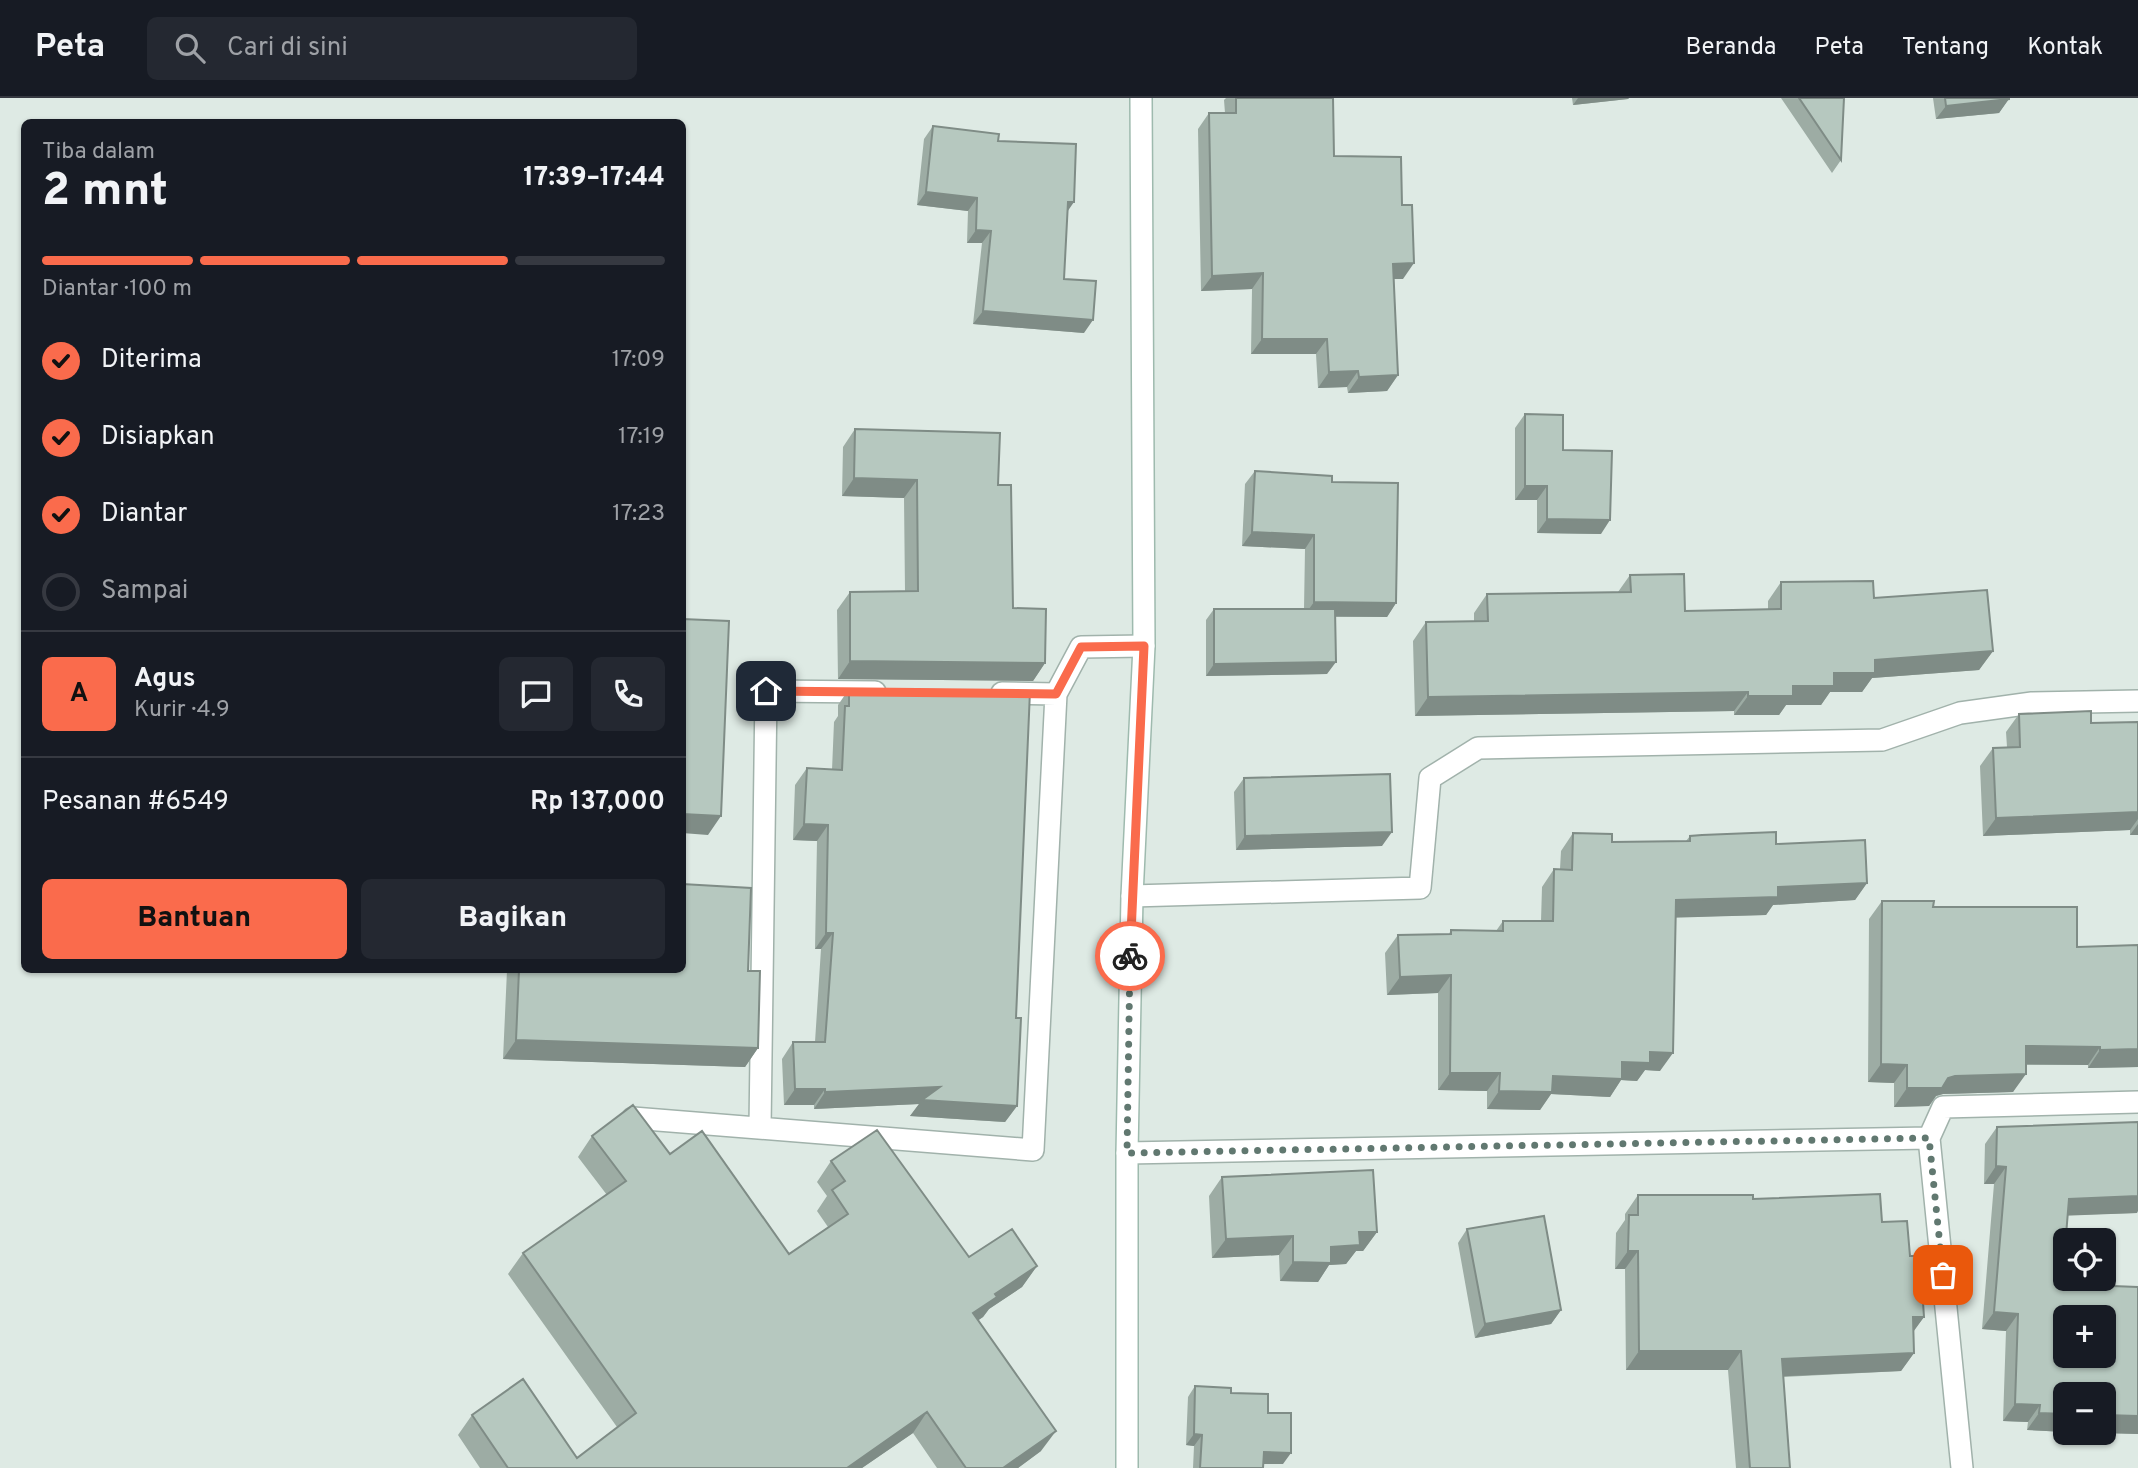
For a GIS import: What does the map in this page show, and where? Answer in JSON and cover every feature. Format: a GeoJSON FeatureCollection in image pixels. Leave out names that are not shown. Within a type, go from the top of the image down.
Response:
{"type":"FeatureCollection","features":[{"type":"Feature","properties":{"kind":"street"},"geometry":{"type":"LineString","coordinates":[[1127,1468],[1127,1153],[1132,895],[1144,646],[1141,98]]}},
{"type":"Feature","properties":{"kind":"street"},"geometry":{"type":"LineString","coordinates":[[633,1118],[1033,1150],[1056,694],[1081,647],[1144,646]]}},
{"type":"Feature","properties":{"kind":"street"},"geometry":{"type":"LineString","coordinates":[[760,1128],[766,691],[890,692]]}},
{"type":"Feature","properties":{"kind":"street"},"geometry":{"type":"LineString","coordinates":[[987,693],[1056,694]]}},
{"type":"Feature","properties":{"kind":"street"},"geometry":{"type":"LineString","coordinates":[[1132,895],[1420,888],[1430,778],[1478,748],[1882,740],[1960,713],[2032,703],[2138,701]]}},
{"type":"Feature","properties":{"kind":"street"},"geometry":{"type":"LineString","coordinates":[[1962,1468],[1929,1138],[1943,1107],[2138,1102]]}},
{"type":"Feature","properties":{"kind":"street"},"geometry":{"type":"LineString","coordinates":[[1127,1153],[1929,1138]]}},
{"type":"Feature","properties":{"kind":"building"},"geometry":{"type":"Polygon","coordinates":[[[1236,98],[1333,98],[1334,156],[1401,157],[1402,205],[1412,205],[1414,263],[1393,264],[1398,375],[1359,377],[1358,371],[1329,372],[1327,339],[1262,339],[1263,273],[1212,276],[1209,113],[1236,113],[1236,98]]]}},
{"type":"Feature","properties":{"kind":"building"},"geometry":{"type":"Polygon","coordinates":[[[1799,98],[1844,98],[1841,160],[1799,98]]]}},
{"type":"Feature","properties":{"kind":"building"},"geometry":{"type":"Polygon","coordinates":[[[1945,98],[2009,98],[2009,99],[1946,106],[1945,98]]]}},
{"type":"Feature","properties":{"kind":"building"},"geometry":{"type":"Polygon","coordinates":[[[933,126],[999,134],[998,141],[1076,144],[1074,202],[1068,202],[1064,279],[1096,281],[1093,320],[983,311],[991,231],[976,230],[977,198],[926,192],[933,126]]]}},
{"type":"Feature","properties":{"kind":"building"},"geometry":{"type":"Polygon","coordinates":[[[1525,414],[1563,415],[1563,450],[1612,451],[1610,520],[1547,519],[1547,486],[1525,486],[1525,414]]]}},
{"type":"Feature","properties":{"kind":"building"},"geometry":{"type":"Polygon","coordinates":[[[855,429],[1000,433],[998,485],[1011,485],[1013,608],[1046,609],[1045,663],[850,661],[850,592],[918,591],[917,480],[854,478],[855,429]]]}},
{"type":"Feature","properties":{"kind":"building"},"geometry":{"type":"Polygon","coordinates":[[[1255,471],[1332,476],[1332,482],[1398,483],[1396,603],[1314,602],[1314,535],[1252,532],[1255,471]]]}},
{"type":"Feature","properties":{"kind":"building"},"geometry":{"type":"Polygon","coordinates":[[[1684,574],[1685,611],[1781,609],[1781,582],[1873,581],[1874,598],[1987,590],[1993,651],[1875,660],[1875,673],[1834,673],[1834,686],[1793,686],[1793,696],[1748,696],[1748,692],[1428,697],[1426,622],[1488,621],[1487,594],[1631,592],[1630,575],[1684,574]]]}},
{"type":"Feature","properties":{"kind":"building"},"geometry":{"type":"Polygon","coordinates":[[[1214,609],[1335,609],[1336,662],[1214,664],[1214,609]]]}},
{"type":"Feature","properties":{"kind":"building"},"geometry":{"type":"Polygon","coordinates":[[[686,619],[729,621],[721,816],[686,814],[686,619]]]}},
{"type":"Feature","properties":{"kind":"building"},"geometry":{"type":"Polygon","coordinates":[[[849,689],[1030,691],[1016,1018],[1021,1018],[1017,1106],[922,1100],[940,1087],[825,1092],[825,1089],[795,1089],[793,1042],[825,1042],[833,933],[826,933],[828,825],[804,824],[807,768],[842,770],[845,706],[849,706],[849,689]]]}},
{"type":"Feature","properties":{"kind":"building"},"geometry":{"type":"Polygon","coordinates":[[[2091,711],[2091,723],[2138,722],[2138,812],[1996,818],[1993,748],[2020,747],[2019,714],[2091,711]]]}},
{"type":"Feature","properties":{"kind":"building"},"geometry":{"type":"Polygon","coordinates":[[[1390,774],[1392,832],[1245,836],[1244,778],[1390,774]]]}},
{"type":"Feature","properties":{"kind":"building"},"geometry":{"type":"Polygon","coordinates":[[[1776,832],[1776,844],[1865,840],[1867,883],[1778,887],[1778,897],[1676,900],[1673,1053],[1650,1052],[1650,1063],[1622,1062],[1622,1079],[1553,1076],[1552,1092],[1499,1091],[1500,1073],[1450,1073],[1451,975],[1400,977],[1398,935],[1451,934],[1451,930],[1503,931],[1503,921],[1553,921],[1554,869],[1572,870],[1573,833],[1612,834],[1612,842],[1690,841],[1690,836],[1776,832]]]}},
{"type":"Feature","properties":{"kind":"building"},"geometry":{"type":"Polygon","coordinates":[[[686,884],[751,888],[748,971],[760,971],[758,1048],[516,1040],[519,973],[686,973],[686,884]]]}},
{"type":"Feature","properties":{"kind":"building"},"geometry":{"type":"Polygon","coordinates":[[[1882,901],[1934,901],[1933,907],[2077,907],[2077,947],[2138,945],[2138,1049],[2026,1046],[2026,1074],[1955,1076],[1948,1078],[1942,1088],[1907,1088],[1907,1065],[1881,1064],[1882,901]]]}},
{"type":"Feature","properties":{"kind":"building"},"geometry":{"type":"Polygon","coordinates":[[[633,1105],[670,1154],[702,1131],[789,1254],[848,1214],[832,1190],[845,1181],[831,1161],[877,1130],[969,1257],[1012,1229],[1037,1266],[995,1294],[997,1297],[973,1313],[1056,1431],[1003,1468],[966,1468],[927,1412],[847,1468],[508,1468],[472,1415],[523,1379],[577,1458],[636,1413],[523,1253],[626,1181],[592,1136],[633,1105]]]}},
{"type":"Feature","properties":{"kind":"building"},"geometry":{"type":"Polygon","coordinates":[[[2138,1122],[2138,1196],[2069,1199],[2067,1228],[2053,1228],[2053,1291],[2116,1291],[2116,1286],[2138,1287],[2138,1416],[2116,1415],[2116,1382],[2053,1382],[2053,1414],[2039,1413],[2040,1405],[2015,1404],[2018,1314],[1994,1312],[2006,1167],[1996,1166],[1997,1127],[2138,1122]]]}},
{"type":"Feature","properties":{"kind":"building"},"geometry":{"type":"Polygon","coordinates":[[[1373,1170],[1377,1232],[1359,1232],[1360,1245],[1331,1247],[1331,1263],[1293,1262],[1293,1236],[1226,1239],[1222,1177],[1373,1170]]]}},
{"type":"Feature","properties":{"kind":"building"},"geometry":{"type":"Polygon","coordinates":[[[1880,1194],[1882,1222],[1907,1221],[1910,1256],[1917,1256],[1917,1272],[1921,1272],[1924,1317],[1913,1317],[1914,1353],[1782,1359],[1790,1468],[1750,1468],[1741,1351],[1639,1351],[1638,1251],[1628,1251],[1629,1215],[1638,1215],[1638,1195],[1753,1195],[1753,1199],[1880,1194]]]}},
{"type":"Feature","properties":{"kind":"building"},"geometry":{"type":"Polygon","coordinates":[[[1544,1216],[1561,1310],[1485,1324],[1467,1229],[1544,1216]]]}},
{"type":"Feature","properties":{"kind":"building"},"geometry":{"type":"Polygon","coordinates":[[[1195,1386],[1231,1388],[1231,1393],[1268,1394],[1268,1413],[1291,1413],[1291,1453],[1264,1452],[1263,1468],[1200,1468],[1202,1435],[1194,1434],[1195,1386]]]}},
{"type":"Feature","properties":{"kind":"way so far"},"geometry":{"type":"LineString","coordinates":[[1130,956],[1127,1153],[1929,1138],[1943,1275]]}},
{"type":"Feature","properties":{"kind":"route"},"geometry":{"type":"LineString","coordinates":[[766,691],[1056,694],[1081,647],[1144,646],[1130,956]]}}]}
